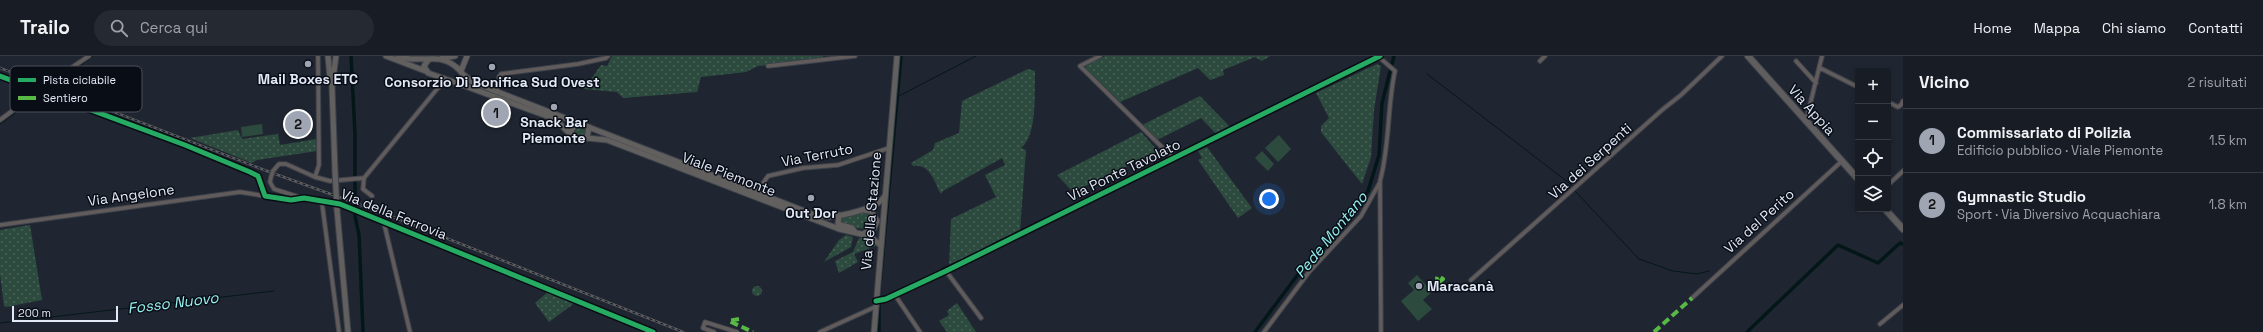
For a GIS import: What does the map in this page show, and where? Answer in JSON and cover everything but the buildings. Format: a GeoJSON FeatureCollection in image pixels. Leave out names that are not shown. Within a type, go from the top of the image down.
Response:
{"type":"FeatureCollection","features":[{"type":"Feature","properties":{"kind":"main road","name":"Via Appia"},"geometry":{"type":"LineString","coordinates":[[1748,56],[1855,176]]}},
{"type":"Feature","properties":{"kind":"main road"},"geometry":{"type":"LineString","coordinates":[[1888,212],[1903,229]]}},
{"type":"Feature","properties":{"kind":"street"},"geometry":{"type":"LineString","coordinates":[[74,66],[89,56]]}},
{"type":"Feature","properties":{"kind":"street"},"geometry":{"type":"LineString","coordinates":[[318,56],[319,165],[315,177],[330,181],[358,180],[364,178],[437,89],[448,80]]}},
{"type":"Feature","properties":{"kind":"street"},"geometry":{"type":"LineString","coordinates":[[328,56],[332,87],[337,210],[348,332]]}},
{"type":"Feature","properties":{"kind":"street"},"geometry":{"type":"LineString","coordinates":[[386,56],[555,119],[572,136]]}},
{"type":"Feature","properties":{"kind":"street","name":"Viale Piemonte"},"geometry":{"type":"LineString","coordinates":[[398,56],[410,59],[440,59],[455,65],[472,82],[812,214],[826,217],[864,210],[880,202],[884,197]]}},
{"type":"Feature","properties":{"kind":"street"},"geometry":{"type":"LineString","coordinates":[[440,59],[455,56]]}},
{"type":"Feature","properties":{"kind":"street"},"geometry":{"type":"LineString","coordinates":[[457,83],[461,81],[467,56]]}},
{"type":"Feature","properties":{"kind":"street"},"geometry":{"type":"LineString","coordinates":[[497,92],[499,77],[501,74],[578,64],[606,58],[608,56]]}},
{"type":"Feature","properties":{"kind":"street"},"geometry":{"type":"LineString","coordinates":[[768,66],[855,56]]}},
{"type":"Feature","properties":{"kind":"street","name":"Via della Stazione"},"geometry":{"type":"LineString","coordinates":[[874,332],[875,307],[879,301],[880,246],[897,56]]}},
{"type":"Feature","properties":{"kind":"street","name":"Via Ponte Tavolato"},"geometry":{"type":"LineString","coordinates":[[1100,56],[1080,66],[1174,159]]}},
{"type":"Feature","properties":{"kind":"street"},"geometry":{"type":"LineString","coordinates":[[1540,61],[1545,56]]}},
{"type":"Feature","properties":{"kind":"street","name":"Via dei Serpenti"},"geometry":{"type":"LineString","coordinates":[[1471,280],[1662,110],[1681,95],[1722,56]]}},
{"type":"Feature","properties":{"kind":"street"},"geometry":{"type":"LineString","coordinates":[[1806,121],[1822,56]]}},
{"type":"Feature","properties":{"kind":"street"},"geometry":{"type":"LineString","coordinates":[[1264,332],[1309,272],[1361,216],[1380,181],[1386,160],[1392,86],[1396,71],[1386,65],[1380,57]]}},
{"type":"Feature","properties":{"kind":"street","name":"Via Ponte Tavolato"},"geometry":{"type":"LineString","coordinates":[[879,301],[946,271],[1380,57]]}},
{"type":"Feature","properties":{"kind":"street"},"geometry":{"type":"LineString","coordinates":[[332,87],[336,58]]}},
{"type":"Feature","properties":{"kind":"street"},"geometry":{"type":"LineString","coordinates":[[428,72],[424,66],[429,59]]}},
{"type":"Feature","properties":{"kind":"street"},"geometry":{"type":"LineString","coordinates":[[1796,61],[1816,83]]}},
{"type":"Feature","properties":{"kind":"street"},"geometry":{"type":"LineString","coordinates":[[1820,68],[1855,86]]}},
{"type":"Feature","properties":{"kind":"street"},"geometry":{"type":"LineString","coordinates":[[0,76],[10,80]]}},
{"type":"Feature","properties":{"kind":"street"},"geometry":{"type":"LineString","coordinates":[[437,76],[437,89]]}},
{"type":"Feature","properties":{"kind":"street"},"geometry":{"type":"LineString","coordinates":[[1891,104],[1898,107],[1903,101]]}},
{"type":"Feature","properties":{"kind":"street"},"geometry":{"type":"LineString","coordinates":[[0,120],[11,112]]}},
{"type":"Feature","properties":{"kind":"street"},"geometry":{"type":"LineString","coordinates":[[99,112],[185,145],[258,176],[265,196]]}},
{"type":"Feature","properties":{"kind":"street"},"geometry":{"type":"LineString","coordinates":[[572,136],[571,130],[578,123]]}},
{"type":"Feature","properties":{"kind":"street"},"geometry":{"type":"LineString","coordinates":[[587,138],[589,127]]}},
{"type":"Feature","properties":{"kind":"street","name":"Viale Piemonte"},"geometry":{"type":"LineString","coordinates":[[572,136],[577,139],[587,138],[607,140],[839,229],[870,236]]}},
{"type":"Feature","properties":{"kind":"street","name":"Via Terruto"},"geometry":{"type":"LineString","coordinates":[[757,192],[768,176],[803,168],[838,165],[889,148]]}},
{"type":"Feature","properties":{"kind":"street","name":"Via del Perito"},"geometry":{"type":"LineString","coordinates":[[1692,298],[1842,161]]}},
{"type":"Feature","properties":{"kind":"street","name":"Via della Ferrovia"},"geometry":{"type":"LineString","coordinates":[[315,177],[286,164],[279,164],[273,171],[271,186],[274,189],[322,203],[334,201],[384,223],[652,332]]}},
{"type":"Feature","properties":{"kind":"street"},"geometry":{"type":"LineString","coordinates":[[1891,182],[1903,171]]}},
{"type":"Feature","properties":{"kind":"street"},"geometry":{"type":"LineString","coordinates":[[364,178],[363,188],[372,196]]}},
{"type":"Feature","properties":{"kind":"street"},"geometry":{"type":"LineString","coordinates":[[1380,181],[1381,332]]}},
{"type":"Feature","properties":{"kind":"street","name":"Via Angelone"},"geometry":{"type":"LineString","coordinates":[[0,225],[240,192],[265,196]]}},
{"type":"Feature","properties":{"kind":"street","name":"Via della Ferrovia"},"geometry":{"type":"LineString","coordinates":[[265,196],[291,200],[304,198]]}},
{"type":"Feature","properties":{"kind":"street"},"geometry":{"type":"LineString","coordinates":[[322,203],[339,332]]}},
{"type":"Feature","properties":{"kind":"street"},"geometry":{"type":"LineString","coordinates":[[873,205],[880,209],[883,214]]}},
{"type":"Feature","properties":{"kind":"street"},"geometry":{"type":"LineString","coordinates":[[863,234],[874,228],[877,222],[871,211],[864,210]]}},
{"type":"Feature","properties":{"kind":"street"},"geometry":{"type":"LineString","coordinates":[[839,215],[838,224],[852,228],[855,232]]}},
{"type":"Feature","properties":{"kind":"street"},"geometry":{"type":"LineString","coordinates":[[384,223],[410,332]]}},
{"type":"Feature","properties":{"kind":"street"},"geometry":{"type":"LineString","coordinates":[[880,246],[870,236],[882,232]]}},
{"type":"Feature","properties":{"kind":"street"},"geometry":{"type":"LineString","coordinates":[[946,271],[981,318]]}},
{"type":"Feature","properties":{"kind":"street"},"geometry":{"type":"LineString","coordinates":[[895,295],[920,332]]}},
{"type":"Feature","properties":{"kind":"street"},"geometry":{"type":"LineString","coordinates":[[1880,324],[1903,305]]}},
{"type":"Feature","properties":{"kind":"street"},"geometry":{"type":"LineString","coordinates":[[820,332],[875,307]]}},
{"type":"Feature","properties":{"kind":"street"},"geometry":{"type":"LineString","coordinates":[[714,332],[703,328],[705,322],[737,332]]}},
{"type":"Feature","properties":{"kind":"street"},"geometry":{"type":"LineString","coordinates":[[637,332],[641,327]]}},
{"type":"Feature","properties":{"kind":"green space"},"geometry":{"type":"Polygon","coordinates":[[[612,56],[823,56],[823,59],[758,66],[746,72],[701,77],[697,92],[623,98],[617,92],[584,89],[601,65],[607,66],[612,56]]]}},
{"type":"Feature","properties":{"kind":"green space"},"geometry":{"type":"Polygon","coordinates":[[[1105,56],[1270,56],[1262,61],[1255,57],[1223,70],[1224,75],[1210,80],[1198,68],[1120,102],[1086,69],[1086,66],[1105,56]]]}},
{"type":"Feature","properties":{"kind":"green space"},"geometry":{"type":"Polygon","coordinates":[[[1377,64],[1381,66],[1374,110],[1371,157],[1362,184],[1321,132],[1321,126],[1329,118],[1316,93],[1377,64]]]}},
{"type":"Feature","properties":{"kind":"green space"},"geometry":{"type":"Polygon","coordinates":[[[1028,69],[1035,71],[1035,101],[1033,123],[1026,142],[1021,148],[1026,150],[1020,231],[949,267],[951,219],[996,197],[985,175],[1005,165],[1002,158],[943,191],[941,194],[931,174],[924,167],[913,166],[911,163],[933,150],[935,143],[959,133],[962,101],[1028,69]]]}},
{"type":"Feature","properties":{"kind":"green space"},"geometry":{"type":"Polygon","coordinates":[[[1200,96],[1232,129],[1217,135],[1201,118],[1157,140],[1142,125],[1200,96]]]}},
{"type":"Feature","properties":{"kind":"green space"},"geometry":{"type":"Polygon","coordinates":[[[262,124],[263,134],[242,137],[241,127],[262,124]]]}},
{"type":"Feature","properties":{"kind":"green space"},"geometry":{"type":"Polygon","coordinates":[[[578,127],[582,127],[584,128],[584,136],[578,137],[575,134],[575,130],[578,127]]]}},
{"type":"Feature","properties":{"kind":"green space"},"geometry":{"type":"Polygon","coordinates":[[[238,130],[242,139],[278,134],[280,145],[316,139],[317,151],[257,160],[252,163],[190,138],[238,130]]]}},
{"type":"Feature","properties":{"kind":"green space"},"geometry":{"type":"Polygon","coordinates":[[[1141,132],[1158,151],[1073,192],[1057,175],[1141,132]]]}},
{"type":"Feature","properties":{"kind":"green space"},"geometry":{"type":"Polygon","coordinates":[[[1279,135],[1291,149],[1278,162],[1265,148],[1279,135]]]}},
{"type":"Feature","properties":{"kind":"green space"},"geometry":{"type":"Polygon","coordinates":[[[1207,147],[1252,208],[1238,218],[1198,160],[1202,158],[1198,151],[1207,147]]]}},
{"type":"Feature","properties":{"kind":"green space"},"geometry":{"type":"Polygon","coordinates":[[[1262,151],[1274,164],[1268,171],[1255,158],[1262,151]]]}},
{"type":"Feature","properties":{"kind":"green space"},"geometry":{"type":"Polygon","coordinates":[[[863,212],[870,213],[874,220],[871,227],[860,229],[841,224],[841,219],[863,212]]]}},
{"type":"Feature","properties":{"kind":"green space"},"geometry":{"type":"Polygon","coordinates":[[[30,225],[42,300],[6,307],[4,306],[0,274],[0,230],[30,225]]]}},
{"type":"Feature","properties":{"kind":"green space"},"geometry":{"type":"Polygon","coordinates":[[[846,235],[853,237],[851,247],[824,262],[839,240],[846,235]]]}},
{"type":"Feature","properties":{"kind":"green space"},"geometry":{"type":"Polygon","coordinates":[[[859,238],[873,240],[878,245],[854,254],[858,262],[839,273],[835,261],[853,252],[859,238]]]}},
{"type":"Feature","properties":{"kind":"green space"},"geometry":{"type":"Polygon","coordinates":[[[1417,275],[1432,292],[1423,300],[1432,309],[1418,321],[1401,301],[1414,290],[1408,283],[1417,275]]]}},
{"type":"Feature","properties":{"kind":"green space"},"geometry":{"type":"Polygon","coordinates":[[[755,286],[759,286],[762,291],[759,296],[755,296],[752,293],[752,289],[755,286]]]}},
{"type":"Feature","properties":{"kind":"green space"},"geometry":{"type":"Polygon","coordinates":[[[549,291],[576,302],[549,322],[535,303],[549,291]]]}},
{"type":"Feature","properties":{"kind":"green space"},"geometry":{"type":"Polygon","coordinates":[[[957,303],[976,332],[947,332],[939,321],[949,315],[947,311],[957,303]]]}},
{"type":"Feature","properties":{"kind":"waterway"},"geometry":{"type":"LineString","coordinates":[[80,66],[93,56]]}},
{"type":"Feature","properties":{"kind":"waterway"},"geometry":{"type":"LineString","coordinates":[[351,56],[355,134],[355,216],[359,235],[363,332]]}},
{"type":"Feature","properties":{"kind":"waterway"},"geometry":{"type":"LineString","coordinates":[[879,332],[879,296],[901,56]]}},
{"type":"Feature","properties":{"kind":"waterway"},"geometry":{"type":"LineString","coordinates":[[897,97],[976,56]]}},
{"type":"Feature","properties":{"kind":"waterway","name":"Pede Montano"},"geometry":{"type":"LineString","coordinates":[[1255,332],[1299,273],[1339,231],[1368,191],[1379,155],[1382,103],[1394,56]]}},
{"type":"Feature","properties":{"kind":"waterway"},"geometry":{"type":"LineString","coordinates":[[1427,74],[1573,186]]}},
{"type":"Feature","properties":{"kind":"waterway"},"geometry":{"type":"LineString","coordinates":[[0,124],[17,112]]}},
{"type":"Feature","properties":{"kind":"waterway"},"geometry":{"type":"LineString","coordinates":[[1575,191],[1639,259],[1673,271],[1697,274],[1709,271]]}},
{"type":"Feature","properties":{"kind":"waterway"},"geometry":{"type":"LineString","coordinates":[[1023,230],[1067,209]]}},
{"type":"Feature","properties":{"kind":"waterway"},"geometry":{"type":"LineString","coordinates":[[992,244],[1021,230]]}},
{"type":"Feature","properties":{"kind":"waterway"},"geometry":{"type":"LineString","coordinates":[[1747,332],[1838,245],[1878,263],[1900,243],[1903,244]]}},
{"type":"Feature","properties":{"kind":"waterway"},"geometry":{"type":"LineString","coordinates":[[941,269],[978,252]]}},
{"type":"Feature","properties":{"kind":"waterway","name":"Fosso Nuovo"},"geometry":{"type":"LineString","coordinates":[[0,323],[274,291]]}},
{"type":"Feature","properties":{"kind":"railway"},"geometry":{"type":"LineString","coordinates":[[0,68],[10,72]]}},
{"type":"Feature","properties":{"kind":"railway"},"geometry":{"type":"LineString","coordinates":[[114,112],[267,171],[383,213],[683,332]]}},
{"type":"Feature","properties":{"kind":"marked path"},"geometry":{"type":"LineString","coordinates":[[1429,289],[1443,279],[1438,276],[1437,282],[1438,284],[1439,289]]}},
{"type":"Feature","properties":{"kind":"marked path"},"geometry":{"type":"LineString","coordinates":[[1654,332],[1692,298]]}},
{"type":"Feature","properties":{"kind":"marked path"},"geometry":{"type":"LineString","coordinates":[[739,319],[729,321],[753,332]]}},
{"type":"Feature","properties":{"kind":"cycle path"},"geometry":{"type":"LineString","coordinates":[[876,301],[886,299],[946,271],[1380,56]]}},
{"type":"Feature","properties":{"kind":"cycle path"},"geometry":{"type":"LineString","coordinates":[[0,76],[10,80]]}},
{"type":"Feature","properties":{"kind":"cycle path"},"geometry":{"type":"LineString","coordinates":[[97,112],[185,145],[250,172],[258,176],[265,196],[291,200],[304,198],[340,204],[653,332]]}},
{"type":"Feature","properties":{"kind":"place","name":"Mail Boxes ETC"},"geometry":{"type":"Point","coordinates":[308,64]}},
{"type":"Feature","properties":{"kind":"place","name":"Consorzio Di Bonifica Sud Ovest"},"geometry":{"type":"Point","coordinates":[492,67]}},
{"type":"Feature","properties":{"kind":"place","name":"Snack Bar Piemonte"},"geometry":{"type":"Point","coordinates":[554,107]}},
{"type":"Feature","properties":{"kind":"place","name":"Commissariato di Polizia"},"geometry":{"type":"Point","coordinates":[496,113]}},
{"type":"Feature","properties":{"kind":"place","name":"Gymnastic Studio"},"geometry":{"type":"Point","coordinates":[298,124]}},
{"type":"Feature","properties":{"kind":"place","name":"Out Dor"},"geometry":{"type":"Point","coordinates":[811,198]}},
{"type":"Feature","properties":{"kind":"place","name":"Maracanà"},"geometry":{"type":"Point","coordinates":[1419,286]}}]}
